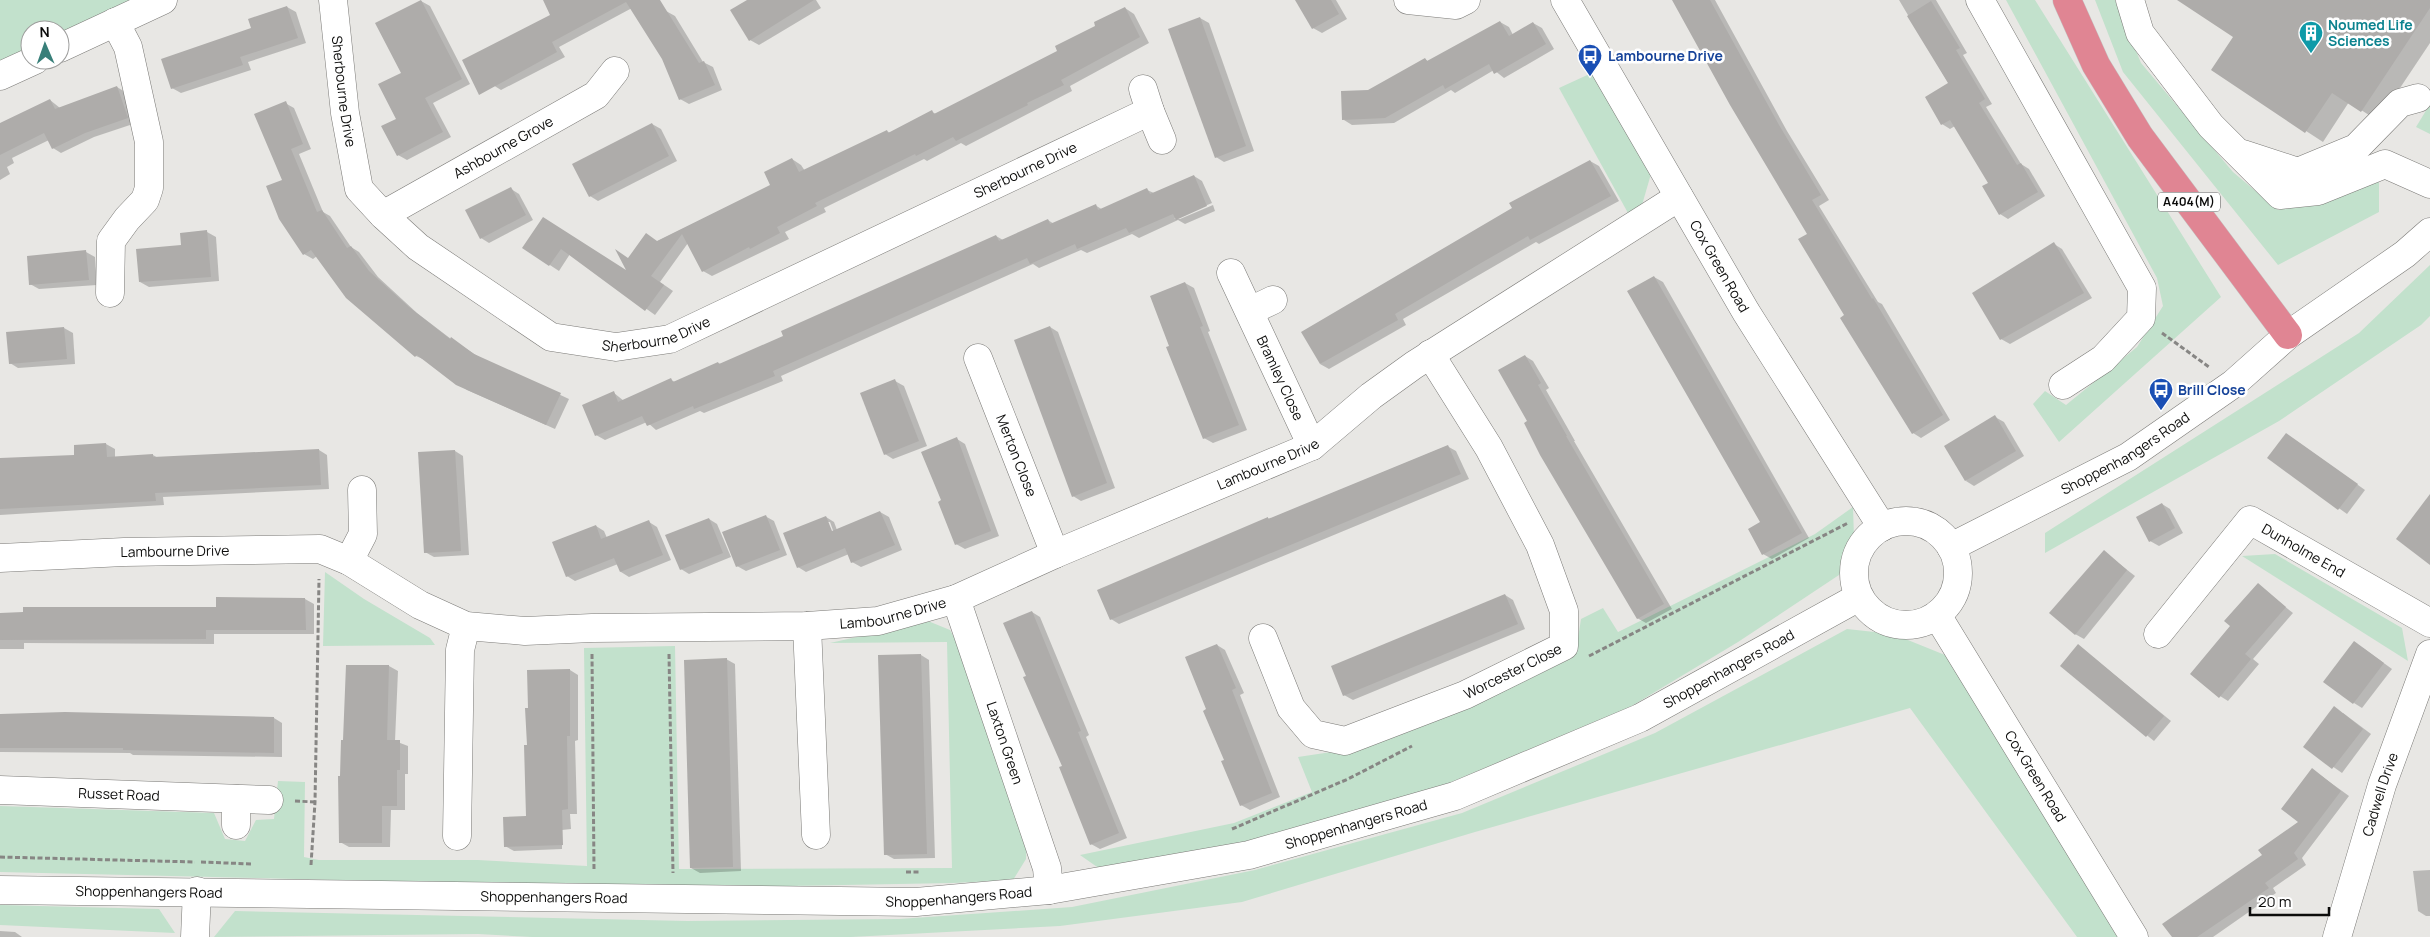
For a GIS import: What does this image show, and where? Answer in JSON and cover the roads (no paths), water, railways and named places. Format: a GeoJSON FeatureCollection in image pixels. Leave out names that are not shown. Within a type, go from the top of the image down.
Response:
{"type":"FeatureCollection","features":[{"type":"Feature","properties":{"kind":"highway","name":"A404(M)"},"geometry":{"type":"LineString","coordinates":[[2067,0],[2096,64],[2140,137],[2288,335]]}},
{"type":"Feature","properties":{"kind":"street"},"geometry":{"type":"LineString","coordinates":[[70,43],[163,0]]}},
{"type":"Feature","properties":{"kind":"street","name":"Sherbourne Drive"},"geometry":{"type":"LineString","coordinates":[[333,0],[345,113],[359,189],[418,247],[551,337],[616,347],[670,339],[1146,100],[1162,140]]}},
{"type":"Feature","properties":{"kind":"street"},"geometry":{"type":"LineString","coordinates":[[1408,0],[1456,4],[1466,0]]}},
{"type":"Feature","properties":{"kind":"street","name":"Cox Green Road"},"geometry":{"type":"LineString","coordinates":[[1565,0],[1746,312],[1878,518]]}},
{"type":"Feature","properties":{"kind":"street"},"geometry":{"type":"LineString","coordinates":[[1980,0],[2142,288],[2141,318],[2104,359],[2063,385]]}},
{"type":"Feature","properties":{"kind":"street"},"geometry":{"type":"LineString","coordinates":[[2130,0],[2140,33],[2211,126],[2280,195],[2318,191],[2384,164],[2430,184]]}},
{"type":"Feature","properties":{"kind":"street"},"geometry":{"type":"LineString","coordinates":[[110,293],[109,251],[111,241],[127,219],[145,200],[149,188],[149,142],[128,46],[115,22]]}},
{"type":"Feature","properties":{"kind":"street"},"geometry":{"type":"LineString","coordinates":[[0,76],[20,67]]}},
{"type":"Feature","properties":{"kind":"street","name":"Ashbourne Grove"},"geometry":{"type":"LineString","coordinates":[[384,215],[596,95],[615,71]]}},
{"type":"Feature","properties":{"kind":"street"},"geometry":{"type":"LineString","coordinates":[[2237,152],[2298,172],[2356,148],[2400,103],[2418,98]]}},
{"type":"Feature","properties":{"kind":"street","name":"Lambourne Drive"},"geometry":{"type":"LineString","coordinates":[[0,558],[124,552],[320,549],[349,561],[420,604],[466,626],[525,631],[592,628],[807,626],[878,621],[956,599],[1055,554],[1312,446],[1371,396],[1430,354],[1679,198]]}},
{"type":"Feature","properties":{"kind":"street","name":"Shoppenhangers Road"},"geometry":{"type":"LineString","coordinates":[[1951,547],[2128,457],[2233,384],[2288,335],[2405,254],[2430,232]]}},
{"type":"Feature","properties":{"kind":"street","name":"Bramley Close"},"geometry":{"type":"LineString","coordinates":[[1231,273],[1262,305],[1312,446]]}},
{"type":"Feature","properties":{"kind":"street","name":"Worcester Close"},"geometry":{"type":"LineString","coordinates":[[1263,638],[1291,708],[1313,734],[1345,741],[1464,695],[1564,646],[1564,611],[1540,545],[1489,448],[1430,354]]}},
{"type":"Feature","properties":{"kind":"street","name":"Merton Close"},"geometry":{"type":"LineString","coordinates":[[978,358],[1055,554]]}},
{"type":"Feature","properties":{"kind":"street"},"geometry":{"type":"LineString","coordinates":[[349,561],[363,534],[362,490]]}},
{"type":"Feature","properties":{"kind":"street"},"geometry":{"type":"LineString","coordinates":[[1878,518],[1897,522],[1913,522],[1928,526],[1941,535],[1951,547],[1957,561],[1958,576],[1955,591],[1948,605],[1937,615],[1921,623],[1902,625],[1885,622],[1870,612],[1859,597],[1854,581],[1854,565],[1859,549],[1869,536],[1878,518]]}},
{"type":"Feature","properties":{"kind":"street","name":"Dunholme End"},"geometry":{"type":"LineString","coordinates":[[2158,634],[2250,520],[2430,623]]}},
{"type":"Feature","properties":{"kind":"street","name":"Shoppenhangers Road"},"geometry":{"type":"LineString","coordinates":[[0,890],[197,891],[916,902],[1049,890],[1249,855],[1456,796],[1640,718],[1859,597]]}},
{"type":"Feature","properties":{"kind":"street","name":"Laxton Green"},"geometry":{"type":"LineString","coordinates":[[956,599],[1047,868],[1049,890]]}},
{"type":"Feature","properties":{"kind":"street","name":"Cox Green Road"},"geometry":{"type":"LineString","coordinates":[[1937,615],[2134,937]]}},
{"type":"Feature","properties":{"kind":"street"},"geometry":{"type":"LineString","coordinates":[[456,836],[460,650],[466,626]]}},
{"type":"Feature","properties":{"kind":"street"},"geometry":{"type":"LineString","coordinates":[[807,626],[816,835]]}},
{"type":"Feature","properties":{"kind":"street","name":"Cadwell Drive"},"geometry":{"type":"LineString","coordinates":[[2337,937],[2382,785],[2430,654]]}},
{"type":"Feature","properties":{"kind":"street","name":"Russet Road"},"geometry":{"type":"LineString","coordinates":[[0,790],[236,812],[269,800]]}},
{"type":"Feature","properties":{"kind":"street"},"geometry":{"type":"LineString","coordinates":[[194,937],[197,891]]}},
{"type":"Feature","properties":{"kind":"place","name":"Noumed Life Sciences"},"geometry":{"type":"Point","coordinates":[2311,54]}},
{"type":"Feature","properties":{"kind":"place","name":"Lambourne Drive"},"geometry":{"type":"Point","coordinates":[1590,77]}},
{"type":"Feature","properties":{"kind":"place","name":"Brill Close"},"geometry":{"type":"Point","coordinates":[2161,411]}}]}
